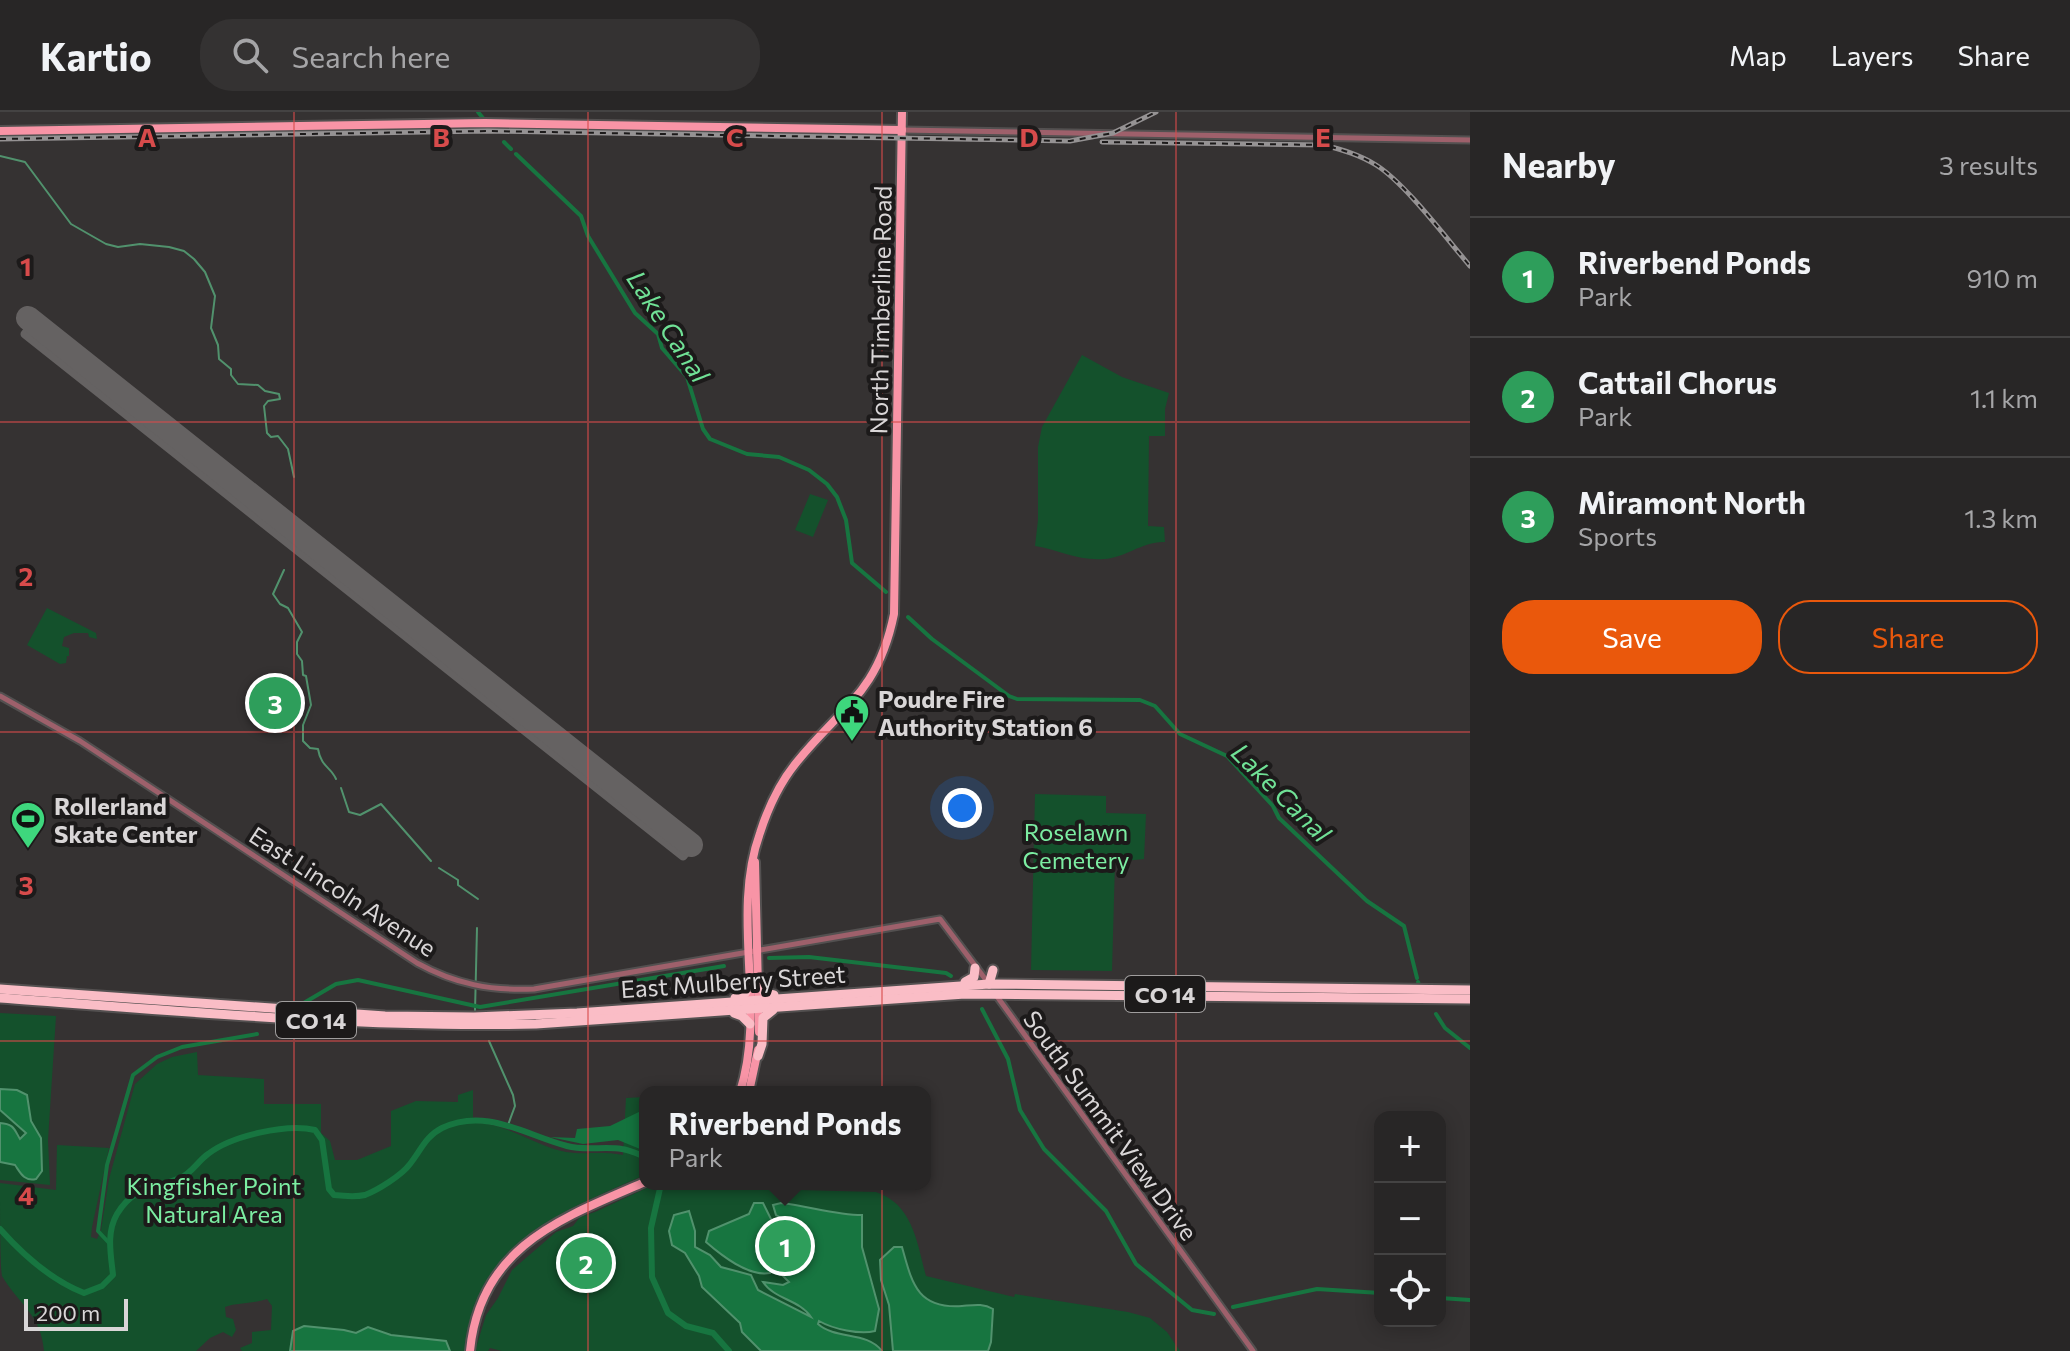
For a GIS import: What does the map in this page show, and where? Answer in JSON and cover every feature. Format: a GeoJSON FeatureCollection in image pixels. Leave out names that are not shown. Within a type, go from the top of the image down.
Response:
{"type":"FeatureCollection","features":[{"type":"Feature","properties":{"kind":"highway"},"geometry":{"type":"LineString","coordinates":[[941,986],[971,980],[975,968]]}},
{"type":"Feature","properties":{"kind":"highway"},"geometry":{"type":"LineString","coordinates":[[992,988],[993,970]]}},
{"type":"Feature","properties":{"kind":"highway"},"geometry":{"type":"LineString","coordinates":[[671,1006],[736,998],[754,984],[765,993],[774,995],[841,990],[853,992]]}},
{"type":"Feature","properties":{"kind":"highway","name":"East Mulberry Street"},"geometry":{"type":"LineString","coordinates":[[0,998],[329,1021],[474,1026],[654,1016],[853,992],[941,986],[1469,992]]}},
{"type":"Feature","properties":{"kind":"highway","name":"East Mulberry Street"},"geometry":{"type":"LineString","coordinates":[[0,989],[385,1016],[474,1017],[671,1006],[840,1002],[992,988]]}},
{"type":"Feature","properties":{"kind":"highway"},"geometry":{"type":"LineString","coordinates":[[758,1056],[762,1044],[763,1018],[767,1012],[840,1002]]}},
{"type":"Feature","properties":{"kind":"highway"},"geometry":{"type":"LineString","coordinates":[[159,1010],[209,1008],[214,1004],[228,1010],[329,1021]]}},
{"type":"Feature","properties":{"kind":"highway"},"geometry":{"type":"LineString","coordinates":[[654,1016],[667,1018],[733,1013],[750,1024]]}},
{"type":"Feature","properties":{"kind":"main road","name":"North Timberline Road"},"geometry":{"type":"LineString","coordinates":[[754,1004],[749,875],[768,811],[786,776],[855,701],[870,679],[886,645],[896,599],[902,112]]}},
{"type":"Feature","properties":{"kind":"main road"},"geometry":{"type":"LineString","coordinates":[[0,131],[488,123],[902,130]]}},
{"type":"Feature","properties":{"kind":"main road"},"geometry":{"type":"LineString","coordinates":[[742,1086],[749,1059],[754,1004]]}},
{"type":"Feature","properties":{"kind":"main road"},"geometry":{"type":"LineString","coordinates":[[750,1086],[758,1056],[754,1004]]}},
{"type":"Feature","properties":{"kind":"main road"},"geometry":{"type":"LineString","coordinates":[[470,1351],[477,1316],[485,1297],[510,1258],[547,1227],[639,1185]]}},
{"type":"Feature","properties":{"kind":"street"},"geometry":{"type":"LineString","coordinates":[[902,130],[1470,140]]}},
{"type":"Feature","properties":{"kind":"street","name":"East Lincoln Avenue"},"geometry":{"type":"LineString","coordinates":[[0,696],[80,741],[417,963],[450,979],[475,986],[534,989],[940,919]]}},
{"type":"Feature","properties":{"kind":"street","name":"South Summit View Drive"},"geometry":{"type":"LineString","coordinates":[[940,919],[1253,1351]]}},
{"type":"Feature","properties":{"kind":"green space"},"geometry":{"type":"Polygon","coordinates":[[[1082,355],[1122,377],[1169,393],[1165,409],[1165,436],[1149,436],[1148,526],[1164,527],[1165,542],[1104,559],[1077,557],[1035,546],[1038,447],[1042,427],[1082,355]]]}},
{"type":"Feature","properties":{"kind":"green space"},"geometry":{"type":"Polygon","coordinates":[[[810,494],[828,500],[813,537],[795,530],[810,494]]]}},
{"type":"Feature","properties":{"kind":"green space"},"geometry":{"type":"Polygon","coordinates":[[[47,608],[96,633],[97,639],[89,637],[88,633],[64,637],[62,646],[69,648],[69,656],[66,663],[60,664],[27,645],[47,608]]]}},
{"type":"Feature","properties":{"kind":"green space","name":"Roselawn Cemetery"},"geometry":{"type":"Polygon","coordinates":[[[1035,794],[1106,796],[1106,813],[1146,814],[1144,859],[1115,862],[1112,971],[1031,970],[1035,794]]]}},
{"type":"Feature","properties":{"kind":"green space"},"geometry":{"type":"Polygon","coordinates":[[[0,1013],[56,1016],[48,1140],[50,1185],[0,1180],[0,1013]]]}},
{"type":"Feature","properties":{"kind":"green space","name":"Kingfisher Point Natural Area"},"geometry":{"type":"Polygon","coordinates":[[[197,1052],[198,1075],[264,1079],[264,1104],[321,1104],[321,1133],[330,1141],[335,1160],[357,1160],[391,1146],[391,1111],[416,1101],[458,1102],[458,1095],[473,1090],[473,1123],[497,1126],[566,1152],[623,1155],[626,1098],[639,1097],[639,1178],[552,1219],[526,1237],[504,1258],[485,1283],[472,1314],[465,1351],[242,1351],[240,1348],[252,1343],[252,1332],[271,1330],[272,1306],[267,1299],[225,1307],[226,1317],[233,1319],[236,1330],[232,1337],[223,1332],[210,1338],[196,1351],[44,1351],[34,1319],[2,1276],[0,1183],[56,1190],[57,1145],[109,1148],[92,1227],[91,1237],[97,1239],[109,1179],[135,1084],[157,1064],[197,1052]]]}},
{"type":"Feature","properties":{"kind":"green space"},"geometry":{"type":"Polygon","coordinates":[[[642,1190],[876,1192],[888,1198],[906,1215],[926,1276],[1014,1297],[1015,1294],[1150,1318],[1167,1332],[1180,1351],[502,1351],[490,1348],[488,1351],[475,1351],[486,1315],[512,1270],[556,1232],[573,1226],[580,1217],[642,1190]]]}},
{"type":"Feature","properties":{"kind":"shaded area"},"geometry":{"type":"Polygon","coordinates":[[[0,1089],[17,1090],[27,1095],[31,1121],[41,1138],[42,1171],[36,1179],[25,1178],[15,1165],[0,1162],[0,1123],[11,1126],[20,1139],[26,1133],[0,1110],[0,1089]]]}},
{"type":"Feature","properties":{"kind":"shaded area"},"geometry":{"type":"Polygon","coordinates":[[[639,1112],[639,1149],[618,1140],[583,1144],[550,1137],[575,1138],[577,1129],[610,1126],[639,1112]]]}},
{"type":"Feature","properties":{"kind":"shaded area"},"geometry":{"type":"Polygon","coordinates":[[[754,1203],[763,1203],[777,1231],[769,1260],[770,1273],[744,1268],[706,1242],[709,1231],[749,1214],[754,1203]]]}},
{"type":"Feature","properties":{"kind":"shaded area"},"geometry":{"type":"Polygon","coordinates":[[[781,1203],[862,1215],[862,1247],[879,1309],[875,1331],[854,1332],[819,1321],[818,1324],[833,1332],[868,1341],[882,1351],[761,1351],[742,1332],[740,1323],[702,1287],[685,1253],[672,1245],[669,1231],[674,1215],[689,1211],[695,1231],[695,1247],[710,1255],[721,1267],[751,1275],[758,1290],[811,1317],[763,1282],[783,1285],[789,1282],[773,1266],[786,1240],[784,1230],[791,1229],[792,1224],[776,1215],[773,1205],[781,1203]]]}},
{"type":"Feature","properties":{"kind":"shaded area"},"geometry":{"type":"Polygon","coordinates":[[[894,1247],[902,1247],[909,1272],[926,1298],[947,1306],[978,1305],[993,1309],[988,1351],[893,1351],[889,1305],[881,1280],[880,1260],[894,1247]]]}},
{"type":"Feature","properties":{"kind":"shaded area"},"geometry":{"type":"Polygon","coordinates":[[[304,1326],[356,1333],[368,1327],[391,1335],[446,1341],[450,1351],[290,1351],[293,1331],[304,1326]]]}},
{"type":"Feature","properties":{"kind":"waterway","name":"Lake Canal"},"geometry":{"type":"LineString","coordinates":[[478,112],[491,128]]}},
{"type":"Feature","properties":{"kind":"waterway","name":"Lake Canal"},"geometry":{"type":"LineString","coordinates":[[504,142],[511,149]]}},
{"type":"Feature","properties":{"kind":"waterway","name":"Lake Canal"},"geometry":{"type":"LineString","coordinates":[[516,154],[581,216],[588,236],[635,313],[658,334],[662,348],[687,377],[703,429],[710,439],[747,454],[779,457],[809,470],[827,484],[837,497],[846,520],[852,563],[886,592]]}},
{"type":"Feature","properties":{"kind":"waterway"},"geometry":{"type":"LineString","coordinates":[[0,156],[25,162],[71,224],[106,244],[118,247],[140,244],[169,247],[184,251],[194,259],[205,272],[215,296],[211,328],[218,345],[219,359],[231,369],[231,375],[238,384],[258,385],[265,391],[279,394],[280,399],[268,401],[264,406],[267,433],[271,437],[278,436],[288,449],[294,477]]}},
{"type":"Feature","properties":{"kind":"waterway"},"geometry":{"type":"LineString","coordinates":[[284,570],[273,594],[280,604],[288,608],[302,632],[297,642],[297,654],[302,661],[311,705],[303,725],[303,741],[310,748],[318,749],[321,760],[336,779]]}},
{"type":"Feature","properties":{"kind":"waterway","name":"Lake Canal"},"geometry":{"type":"LineString","coordinates":[[908,617],[932,639],[1009,696],[1017,699],[1140,700],[1155,706],[1180,734],[1227,756],[1273,806],[1279,818],[1367,901],[1404,926],[1417,978]]}},
{"type":"Feature","properties":{"kind":"waterway"},"geometry":{"type":"LineString","coordinates":[[341,788],[349,812],[360,815],[381,804],[431,861]]}},
{"type":"Feature","properties":{"kind":"waterway"},"geometry":{"type":"LineString","coordinates":[[439,868],[458,880],[458,885],[478,899]]}},
{"type":"Feature","properties":{"kind":"waterway"},"geometry":{"type":"LineString","coordinates":[[475,1011],[477,928]]}},
{"type":"Feature","properties":{"kind":"waterway"},"geometry":{"type":"LineString","coordinates":[[769,958],[809,957],[951,976]]}},
{"type":"Feature","properties":{"kind":"waterway"},"geometry":{"type":"LineString","coordinates":[[302,1004],[336,984],[358,980],[480,1007],[724,966]]}},
{"type":"Feature","properties":{"kind":"waterway"},"geometry":{"type":"LineString","coordinates":[[982,1009],[1008,1059],[1020,1110],[1044,1149],[1106,1211],[1136,1264],[1192,1310],[1214,1314]]}},
{"type":"Feature","properties":{"kind":"waterway","name":"Lake Canal"},"geometry":{"type":"LineString","coordinates":[[1436,1014],[1445,1028],[1470,1048]]}},
{"type":"Feature","properties":{"kind":"waterway"},"geometry":{"type":"LineString","coordinates":[[110,1244],[98,1231],[107,1165],[133,1075],[157,1057],[182,1047],[257,1034]]}},
{"type":"Feature","properties":{"kind":"waterway"},"geometry":{"type":"LineString","coordinates":[[489,1041],[513,1095],[515,1106],[508,1125]]}},
{"type":"Feature","properties":{"kind":"waterway"},"geometry":{"type":"LineString","coordinates":[[0,1229],[39,1266],[84,1293],[102,1286],[113,1275],[111,1229],[117,1214],[130,1198],[184,1176],[218,1148],[260,1133],[290,1128],[315,1130],[322,1140],[329,1189],[334,1195],[345,1196],[365,1195],[389,1182],[406,1168],[432,1135],[458,1122],[490,1122],[567,1146],[622,1149],[639,1154]]}},
{"type":"Feature","properties":{"kind":"waterway"},"geometry":{"type":"LineString","coordinates":[[660,1190],[651,1228],[652,1277],[668,1313],[686,1326],[713,1333],[729,1351]]}},
{"type":"Feature","properties":{"kind":"waterway"},"geometry":{"type":"LineString","coordinates":[[1233,1307],[1317,1289],[1374,1293]]}},
{"type":"Feature","properties":{"kind":"waterway"},"geometry":{"type":"LineString","coordinates":[[1446,1298],[1470,1300]]}},
{"type":"Feature","properties":{"kind":"taxiway"},"geometry":{"type":"LineString","coordinates":[[34,323],[25,334],[683,856],[691,845]]}},
{"type":"Feature","properties":{"kind":"runway"},"geometry":{"type":"LineString","coordinates":[[28,318],[691,845]]}},
{"type":"Feature","properties":{"kind":"railway"},"geometry":{"type":"LineString","coordinates":[[0,139],[488,131],[1070,141],[1113,133],[1156,112]]}},
{"type":"Feature","properties":{"kind":"railway"},"geometry":{"type":"LineString","coordinates":[[1102,142],[1324,145],[1345,151],[1376,165],[1400,184],[1470,266]]}},
{"type":"Feature","properties":{"kind":"place","name":"Miramont North"},"geometry":{"type":"Point","coordinates":[275,703]}},
{"type":"Feature","properties":{"kind":"place","name":"Poudre Fire Authority Station 6"},"geometry":{"type":"Point","coordinates":[852,743]}},
{"type":"Feature","properties":{"kind":"place","name":"Rollerland Skate Center"},"geometry":{"type":"Point","coordinates":[28,850]}},
{"type":"Feature","properties":{"kind":"place","name":"Riverbend Ponds"},"geometry":{"type":"Point","coordinates":[785,1246]}},
{"type":"Feature","properties":{"kind":"place","name":"Cattail Chorus"},"geometry":{"type":"Point","coordinates":[586,1263]}}]}
